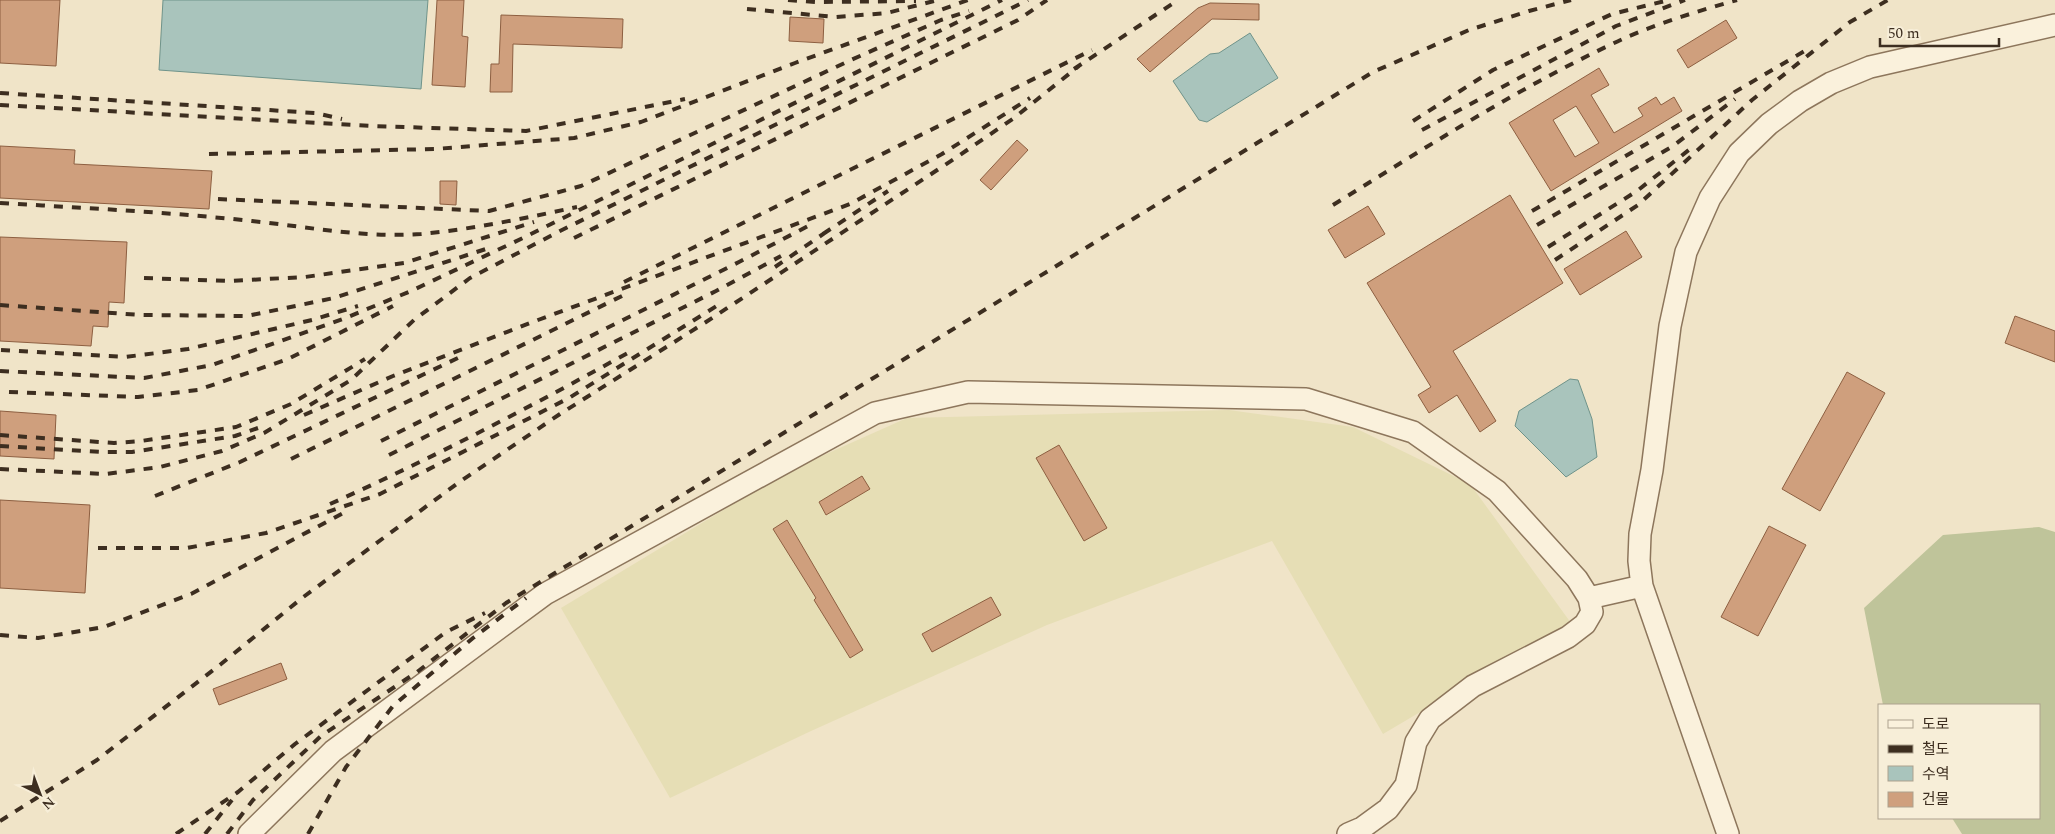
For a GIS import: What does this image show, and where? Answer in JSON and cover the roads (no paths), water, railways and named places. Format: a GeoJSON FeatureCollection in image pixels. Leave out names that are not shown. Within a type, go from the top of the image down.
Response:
{"type":"FeatureCollection","features":[{"type":"Feature","properties":{"kind":"street"},"geometry":{"type":"LineString","coordinates":[[1728,834],[1642,586],[1639,561],[1640,534],[1652,470],[1670,326],[1686,252],[1710,198],[1739,153],[1769,124],[1800,101],[1831,83],[1870,67],[2055,25]]}},
{"type":"Feature","properties":{"kind":"street"},"geometry":{"type":"LineString","coordinates":[[249,834],[333,751],[545,594],[875,413],[968,392],[1306,400],[1413,432],[1497,491],[1577,579],[1589,598],[1592,612],[1585,624],[1568,637],[1474,686],[1430,719],[1416,742],[1406,785],[1388,809],[1362,828],[1348,834]]}},
{"type":"Feature","properties":{"kind":"street"},"geometry":{"type":"LineString","coordinates":[[1589,598],[1642,586]]}},
{"type":"Feature","properties":{"kind":"water"},"geometry":{"type":"Polygon","coordinates":[[[163,0],[428,0],[421,89],[159,70],[163,0]]]}},
{"type":"Feature","properties":{"kind":"water"},"geometry":{"type":"Polygon","coordinates":[[[1250,33],[1278,78],[1207,122],[1199,120],[1173,81],[1210,54],[1219,53],[1250,33]]]}},
{"type":"Feature","properties":{"kind":"water"},"geometry":{"type":"Polygon","coordinates":[[[1570,379],[1578,380],[1592,419],[1597,457],[1566,477],[1515,426],[1519,411],[1570,379]]]}},
{"type":"Feature","properties":{"kind":"railway"},"geometry":{"type":"LineString","coordinates":[[788,0],[816,2],[916,1]]}},
{"type":"Feature","properties":{"kind":"railway"},"geometry":{"type":"LineString","coordinates":[[209,154],[435,149],[574,138],[641,122],[968,0]]}},
{"type":"Feature","properties":{"kind":"railway"},"geometry":{"type":"LineString","coordinates":[[0,371],[144,378],[212,365],[343,319],[411,291],[525,237],[1002,0]]}},
{"type":"Feature","properties":{"kind":"railway"},"geometry":{"type":"LineString","coordinates":[[0,469],[106,474],[160,467],[222,451],[264,433],[351,380],[414,320],[470,278],[560,231],[1028,0]]}},
{"type":"Feature","properties":{"kind":"railway"},"geometry":{"type":"LineString","coordinates":[[574,238],[1018,20],[1047,0]]}},
{"type":"Feature","properties":{"kind":"railway"},"geometry":{"type":"LineString","coordinates":[[1074,69],[1178,0]]}},
{"type":"Feature","properties":{"kind":"railway"},"geometry":{"type":"LineString","coordinates":[[227,834],[253,800],[321,736],[417,672],[506,603],[1373,72],[1469,30],[1571,0]]}},
{"type":"Feature","properties":{"kind":"railway"},"geometry":{"type":"LineString","coordinates":[[1413,121],[1493,70],[1612,14],[1669,0]]}},
{"type":"Feature","properties":{"kind":"railway"},"geometry":{"type":"LineString","coordinates":[[1422,130],[1616,26],[1685,0]]}},
{"type":"Feature","properties":{"kind":"railway"},"geometry":{"type":"LineString","coordinates":[[1333,205],[1471,120],[1576,62],[1642,31],[1689,14],[1737,0]]}},
{"type":"Feature","properties":{"kind":"railway"},"geometry":{"type":"LineString","coordinates":[[1555,260],[1638,205],[1752,100],[1850,22],[1888,0]]}},
{"type":"Feature","properties":{"kind":"railway"},"geometry":{"type":"LineString","coordinates":[[747,9],[836,17],[887,13],[934,1]]}},
{"type":"Feature","properties":{"kind":"railway"},"geometry":{"type":"LineString","coordinates":[[218,199],[489,211],[581,186],[851,60],[941,20],[969,11]]}},
{"type":"Feature","properties":{"kind":"railway"},"geometry":{"type":"LineString","coordinates":[[1532,211],[1808,49]]}},
{"type":"Feature","properties":{"kind":"railway"},"geometry":{"type":"LineString","coordinates":[[624,282],[1092,50]]}},
{"type":"Feature","properties":{"kind":"railway"},"geometry":{"type":"LineString","coordinates":[[0,821],[97,760],[221,664],[302,598],[458,483],[560,414],[706,322],[954,159],[1014,118],[1079,66]]}},
{"type":"Feature","properties":{"kind":"railway"},"geometry":{"type":"LineString","coordinates":[[0,93],[315,113],[342,119]]}},
{"type":"Feature","properties":{"kind":"railway"},"geometry":{"type":"LineString","coordinates":[[304,415],[393,376],[850,204],[942,154],[1030,98]]}},
{"type":"Feature","properties":{"kind":"railway"},"geometry":{"type":"LineString","coordinates":[[0,105],[371,126],[526,131],[685,99]]}},
{"type":"Feature","properties":{"kind":"railway"},"geometry":{"type":"LineString","coordinates":[[1537,225],[1673,146],[1735,99]]}},
{"type":"Feature","properties":{"kind":"railway"},"geometry":{"type":"LineString","coordinates":[[1548,247],[1637,191],[1690,149]]}},
{"type":"Feature","properties":{"kind":"railway"},"geometry":{"type":"LineString","coordinates":[[823,234],[888,191]]}},
{"type":"Feature","properties":{"kind":"railway"},"geometry":{"type":"LineString","coordinates":[[0,203],[189,215],[336,231],[400,235],[441,232],[480,226],[577,207]]}},
{"type":"Feature","properties":{"kind":"railway"},"geometry":{"type":"LineString","coordinates":[[144,278],[229,281],[305,277],[404,263],[534,222]]}},
{"type":"Feature","properties":{"kind":"railway"},"geometry":{"type":"LineString","coordinates":[[381,441],[812,224]]}},
{"type":"Feature","properties":{"kind":"railway"},"geometry":{"type":"LineString","coordinates":[[775,267],[829,230]]}},
{"type":"Feature","properties":{"kind":"railway"},"geometry":{"type":"LineString","coordinates":[[0,305],[140,315],[247,316],[334,298],[489,248]]}},
{"type":"Feature","properties":{"kind":"railway"},"geometry":{"type":"LineString","coordinates":[[389,455],[716,291],[781,256]]}},
{"type":"Feature","properties":{"kind":"railway"},"geometry":{"type":"LineString","coordinates":[[291,459],[630,292]]}},
{"type":"Feature","properties":{"kind":"railway"},"geometry":{"type":"LineString","coordinates":[[98,548],[187,548],[266,533],[380,494],[569,398],[723,302]]}},
{"type":"Feature","properties":{"kind":"railway"},"geometry":{"type":"LineString","coordinates":[[1,350],[125,357],[188,349],[312,320],[358,306]]}},
{"type":"Feature","properties":{"kind":"railway"},"geometry":{"type":"LineString","coordinates":[[9,392],[138,397],[198,390],[288,359],[393,306]]}},
{"type":"Feature","properties":{"kind":"railway"},"geometry":{"type":"LineString","coordinates":[[330,504],[483,430],[633,350]]}},
{"type":"Feature","properties":{"kind":"railway"},"geometry":{"type":"LineString","coordinates":[[155,496],[240,462],[462,356]]}},
{"type":"Feature","properties":{"kind":"railway"},"geometry":{"type":"LineString","coordinates":[[0,435],[114,443],[141,441],[236,427],[291,404],[365,359]]}},
{"type":"Feature","properties":{"kind":"railway"},"geometry":{"type":"LineString","coordinates":[[0,446],[132,452],[235,436],[258,428]]}},
{"type":"Feature","properties":{"kind":"railway"},"geometry":{"type":"LineString","coordinates":[[0,635],[38,638],[104,627],[191,594],[347,511]]}},
{"type":"Feature","properties":{"kind":"railway"},"geometry":{"type":"LineString","coordinates":[[308,834],[346,767],[393,706],[473,638],[526,598]]}},
{"type":"Feature","properties":{"kind":"railway"},"geometry":{"type":"LineString","coordinates":[[176,834],[238,792],[295,744],[446,632],[485,613]]}},
{"type":"Feature","properties":{"kind":"railway"},"geometry":{"type":"LineString","coordinates":[[205,834],[232,800]]}}]}
